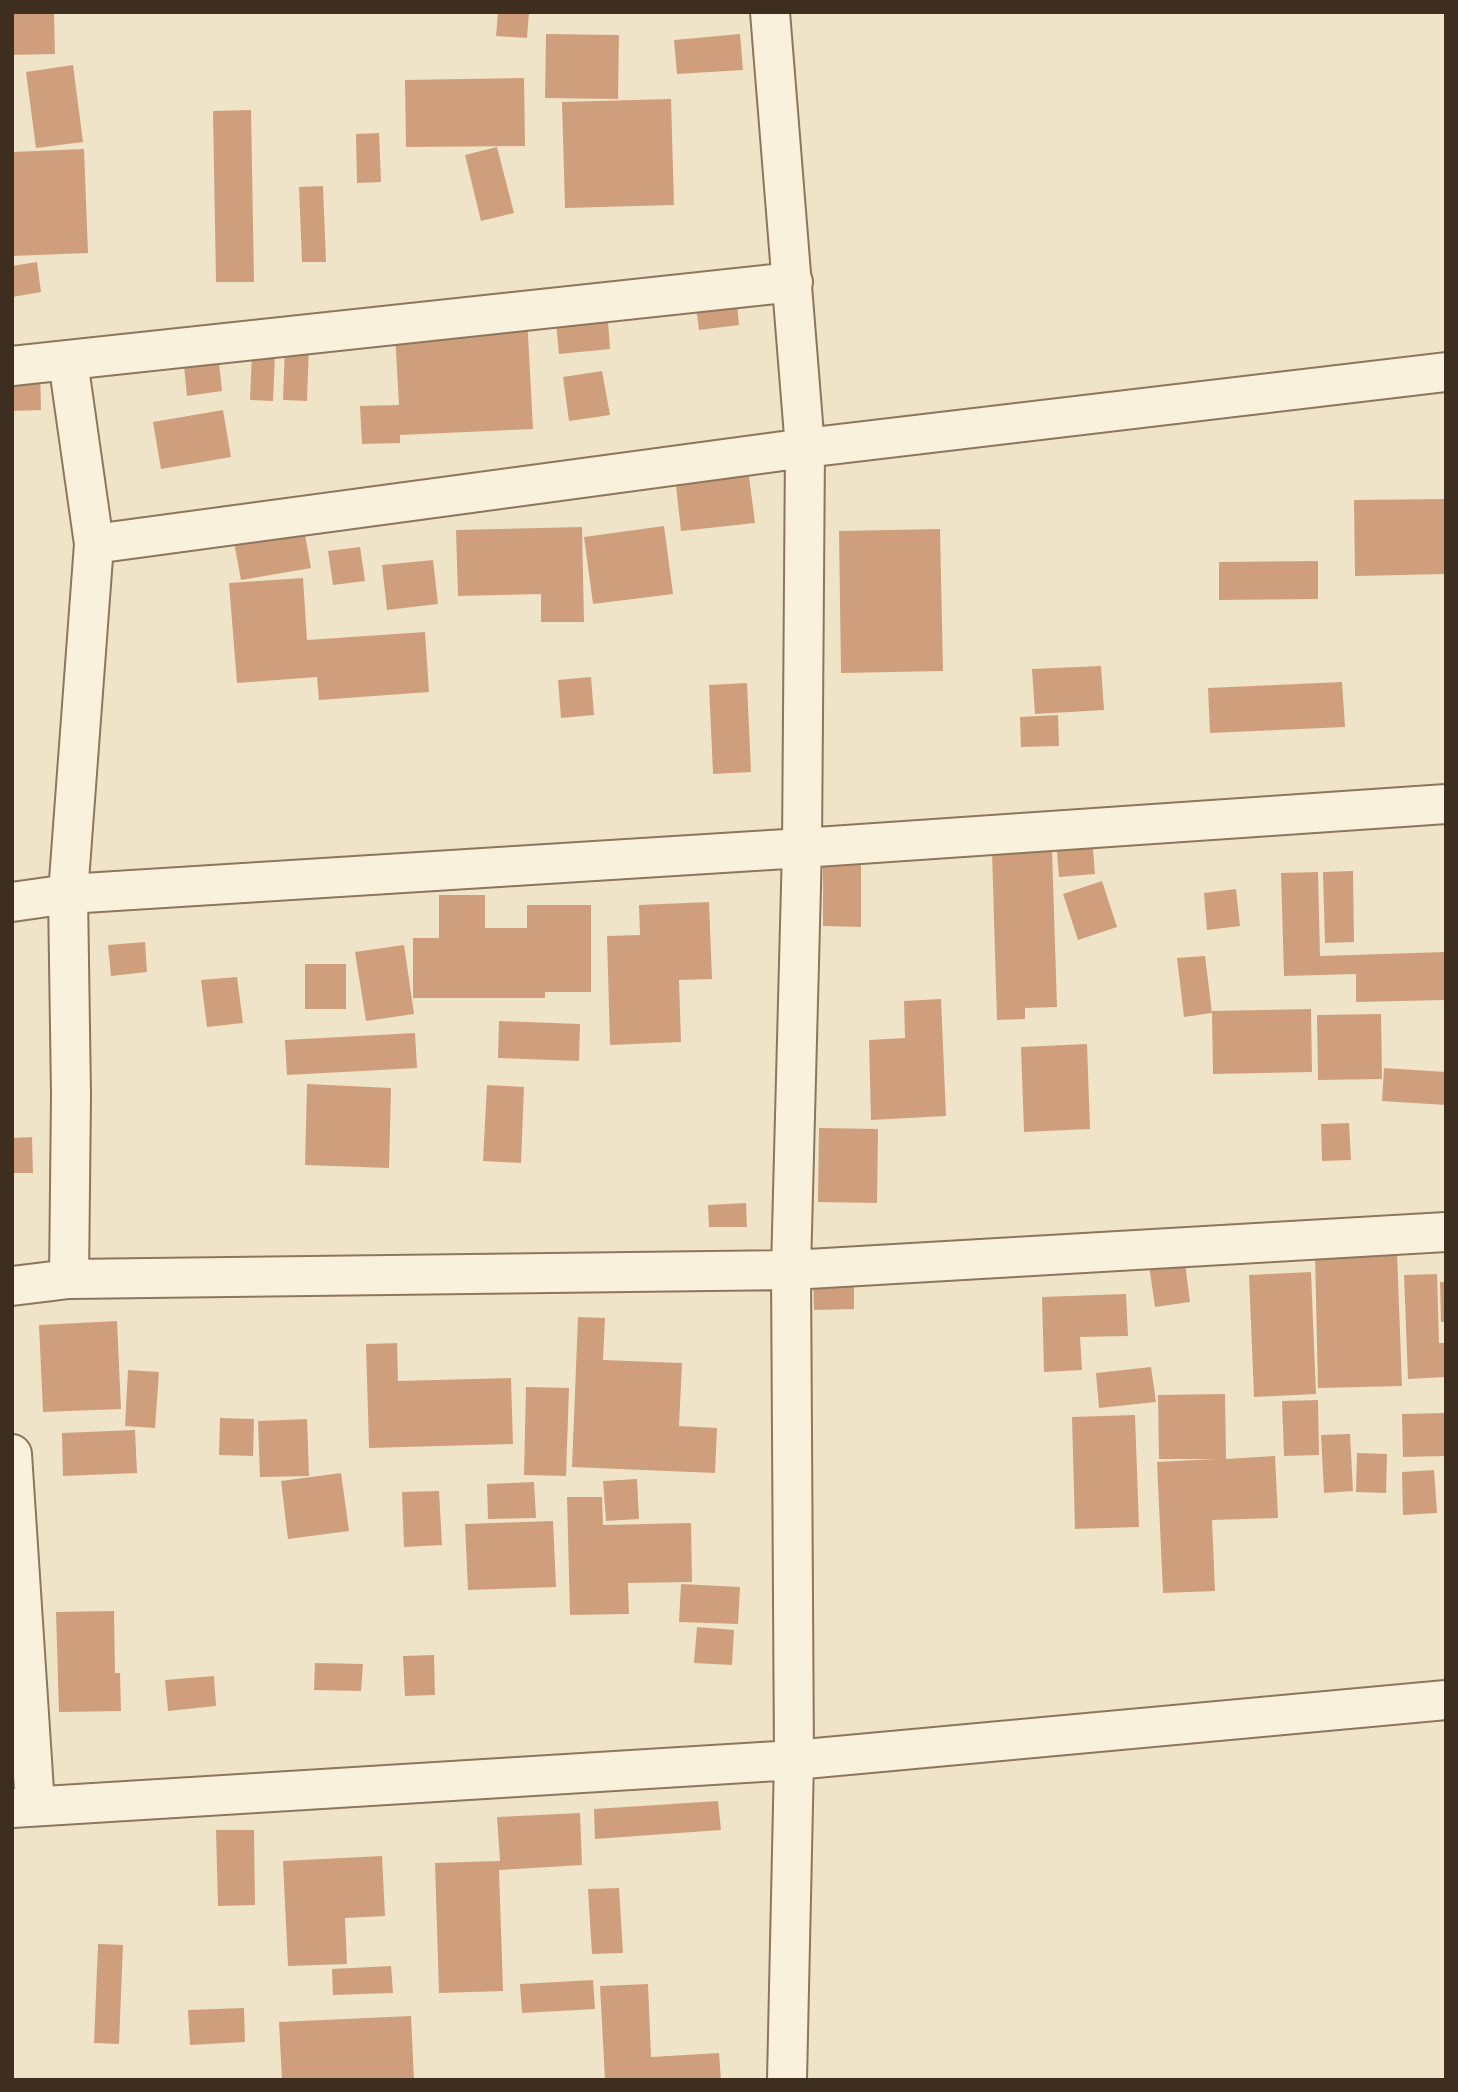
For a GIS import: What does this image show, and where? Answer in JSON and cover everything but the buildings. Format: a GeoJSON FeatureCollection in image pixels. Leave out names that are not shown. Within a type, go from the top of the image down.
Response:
{"type":"FeatureCollection","features":[{"type":"Feature","properties":{"kind":"street"},"geometry":{"type":"LineString","coordinates":[[770,12],[805,447],[802,848],[791,1270],[794,1760],[787,2080]]}},
{"type":"Feature","properties":{"kind":"street"},"geometry":{"type":"LineString","coordinates":[[12,366],[793,282]]}},
{"type":"Feature","properties":{"kind":"street"},"geometry":{"type":"LineString","coordinates":[[68,361],[94,544],[68,894],[71,1095],[69,1279]]}},
{"type":"Feature","properties":{"kind":"street"},"geometry":{"type":"LineString","coordinates":[[94,544],[805,447],[1446,372]]}},
{"type":"Feature","properties":{"kind":"street"},"geometry":{"type":"LineString","coordinates":[[12,902],[68,894],[802,848],[1446,803]]}},
{"type":"Feature","properties":{"kind":"street"},"geometry":{"type":"LineString","coordinates":[[12,1286],[69,1279],[791,1270],[1446,1232]]}},
{"type":"Feature","properties":{"kind":"street"},"geometry":{"type":"LineString","coordinates":[[12,1454],[24,1807],[794,1760],[1446,1700]]}}]}
